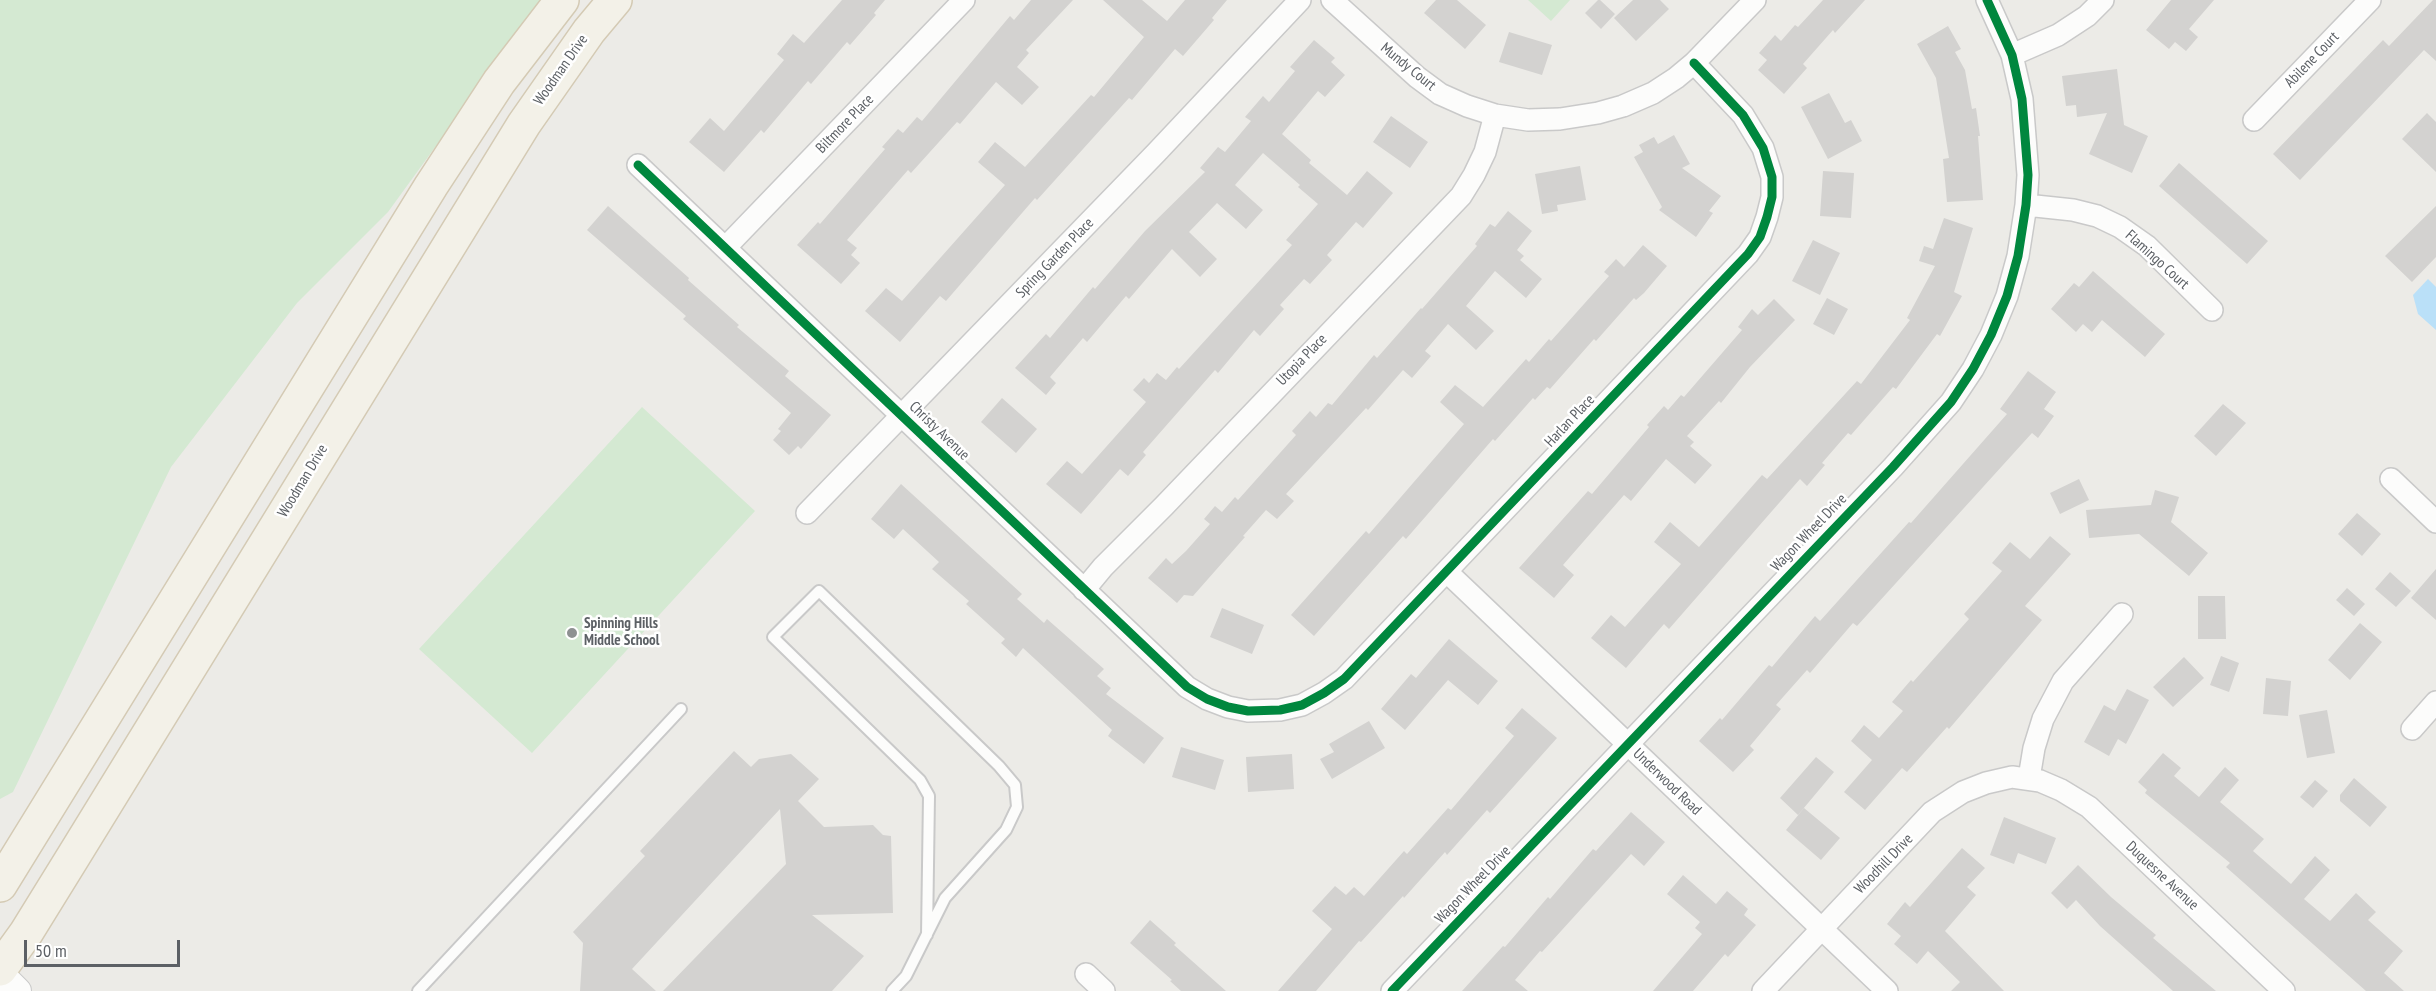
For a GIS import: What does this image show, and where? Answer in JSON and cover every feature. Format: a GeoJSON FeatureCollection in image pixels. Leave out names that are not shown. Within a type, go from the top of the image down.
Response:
{"type":"FeatureCollection","features":[{"type":"Feature","properties":{"kind":"main road"},"geometry":{"type":"LineString","coordinates":[[0,885],[437,177],[499,82],[562,0]]}},
{"type":"Feature","properties":{"kind":"main road","name":"Woodman Drive"},"geometry":{"type":"LineString","coordinates":[[0,971],[67,867],[524,124],[583,39],[615,0]]}},
{"type":"Feature","properties":{"kind":"street","name":"Biltmore Place"},"geometry":{"type":"LineString","coordinates":[[726,247],[964,0]]}},
{"type":"Feature","properties":{"kind":"street","name":"Spring Garden Place"},"geometry":{"type":"LineString","coordinates":[[807,513],[1300,0]]}},
{"type":"Feature","properties":{"kind":"street","name":"Mundy Court"},"geometry":{"type":"LineString","coordinates":[[1332,0],[1417,77],[1440,94],[1495,115],[1528,120],[1560,119],[1598,113],[1653,93],[1694,63],[1755,0]]}},
{"type":"Feature","properties":{"kind":"street","name":"Wagon Wheel Drive"},"geometry":{"type":"LineString","coordinates":[[1392,991],[1893,467],[1951,402],[1973,369],[1987,344],[2007,296],[2018,256],[2026,205],[2027,144],[2022,99],[2012,55],[1987,0]]}},
{"type":"Feature","properties":{"kind":"street"},"geometry":{"type":"LineString","coordinates":[[2012,55],[2058,35],[2087,16],[2103,0]]}},
{"type":"Feature","properties":{"kind":"street","name":"Abilene Court"},"geometry":{"type":"LineString","coordinates":[[2254,120],[2370,0]]}},
{"type":"Feature","properties":{"kind":"street","name":"Harlan Place"},"geometry":{"type":"LineString","coordinates":[[1228,707],[1248,711],[1280,710],[1302,705],[1344,679],[1748,254],[1760,237],[1767,217],[1772,196],[1772,177],[1763,148],[1743,115],[1694,63]]}},
{"type":"Feature","properties":{"kind":"street","name":"Utopia Place"},"geometry":{"type":"LineString","coordinates":[[1084,590],[1103,567],[1461,196],[1485,152],[1495,115]]}},
{"type":"Feature","properties":{"kind":"street","name":"Christy Avenue"},"geometry":{"type":"LineString","coordinates":[[638,165],[1187,687],[1207,699],[1228,707]]}},
{"type":"Feature","properties":{"kind":"street","name":"Flamingo Court"},"geometry":{"type":"LineString","coordinates":[[2026,205],[2073,210],[2097,216],[2120,226],[2147,246],[2212,310]]}},
{"type":"Feature","properties":{"kind":"street"},"geometry":{"type":"LineString","coordinates":[[2391,479],[2436,522]]}},
{"type":"Feature","properties":{"kind":"street","name":"Underwood Road"},"geometry":{"type":"LineString","coordinates":[[1447,572],[1887,991]]}},
{"type":"Feature","properties":{"kind":"street"},"geometry":{"type":"LineString","coordinates":[[2029,778],[2034,748],[2043,719],[2063,681],[2122,614]]}},
{"type":"Feature","properties":{"kind":"street"},"geometry":{"type":"LineString","coordinates":[[2412,729],[2436,702]]}},
{"type":"Feature","properties":{"kind":"street","name":"Woodhill Drive"},"geometry":{"type":"LineString","coordinates":[[1763,991],[1942,805],[1963,792],[1986,783],[2012,777],[2029,778]]}},
{"type":"Feature","properties":{"kind":"street","name":"Duquesne Avenue"},"geometry":{"type":"LineString","coordinates":[[2029,778],[2061,790],[2089,807],[2284,991]]}},
{"type":"Feature","properties":{"kind":"street"},"geometry":{"type":"LineString","coordinates":[[0,971],[18,991]]}},
{"type":"Feature","properties":{"kind":"street"},"geometry":{"type":"LineString","coordinates":[[1086,974],[1104,991]]}},
{"type":"Feature","properties":{"kind":"lane"},"geometry":{"type":"LineString","coordinates":[[892,991],[906,976],[927,935],[945,898],[1006,830],[1017,807],[1015,785],[999,766],[819,591],[773,637],[920,780],[929,796],[927,935]]}},
{"type":"Feature","properties":{"kind":"lane"},"geometry":{"type":"LineString","coordinates":[[418,991],[681,709]]}},
{"type":"Feature","properties":{"kind":"green space"},"geometry":{"type":"Polygon","coordinates":[[[0,0],[542,0],[388,212],[297,303],[171,467],[13,792],[0,799],[0,0]]]}},
{"type":"Feature","properties":{"kind":"green space"},"geometry":{"type":"Polygon","coordinates":[[[1528,0],[1570,0],[1551,21],[1528,0]]]}},
{"type":"Feature","properties":{"kind":"green space"},"geometry":{"type":"Polygon","coordinates":[[[642,407],[755,511],[532,753],[419,649],[642,407]]]}},
{"type":"Feature","properties":{"kind":"water"},"geometry":{"type":"Polygon","coordinates":[[[2428,279],[2436,287],[2436,330],[2418,314],[2413,295],[2428,279]]]}},
{"type":"Feature","properties":{"kind":"building"},"geometry":{"type":"Polygon","coordinates":[[[842,0],[885,0],[874,13],[876,15],[850,45],[847,42],[811,84],[808,81],[764,133],[761,130],[724,172],[689,142],[710,118],[724,131],[784,60],[777,54],[793,34],[804,43],[842,0]]]}},
{"type":"Feature","properties":{"kind":"building"},"geometry":{"type":"Polygon","coordinates":[[[1031,0],[1073,0],[1026,50],[1029,53],[1017,67],[1039,87],[1022,105],[996,82],[960,124],[957,122],[911,173],[908,170],[847,240],[857,248],[851,255],[860,263],[841,284],[797,245],[818,222],[820,224],[885,149],[882,147],[898,129],[903,133],[917,117],[922,121],[1010,16],[1014,20],[1031,0]]]}},
{"type":"Feature","properties":{"kind":"building"},"geometry":{"type":"Polygon","coordinates":[[[1103,0],[1142,0],[1167,21],[1185,0],[1227,0],[1212,18],[1214,20],[1183,56],[1175,49],[1132,100],[1129,98],[1037,200],[1035,198],[946,301],[940,296],[900,342],[865,311],[886,288],[902,301],[1005,185],[978,162],[995,142],[1025,167],[1091,95],[1094,97],[1144,37],[1103,0]]]}},
{"type":"Feature","properties":{"kind":"building"},"geometry":{"type":"Polygon","coordinates":[[[1436,0],[1457,0],[1486,25],[1465,49],[1424,13],[1436,0]]]}},
{"type":"Feature","properties":{"kind":"building"},"geometry":{"type":"Polygon","coordinates":[[[1598,0],[1615,14],[1601,29],[1585,13],[1598,0]]]}},
{"type":"Feature","properties":{"kind":"building"},"geometry":{"type":"Polygon","coordinates":[[[1633,0],[1660,0],[1669,9],[1636,41],[1614,18],[1633,0]]]}},
{"type":"Feature","properties":{"kind":"building"},"geometry":{"type":"Polygon","coordinates":[[[1823,0],[1865,0],[1835,33],[1833,30],[1803,64],[1807,68],[1784,94],[1758,70],[1767,60],[1759,53],[1775,35],[1781,41],[1795,25],[1798,27],[1823,0]]]}},
{"type":"Feature","properties":{"kind":"building"},"geometry":{"type":"Polygon","coordinates":[[[2171,0],[2214,0],[2189,29],[2198,37],[2186,51],[2175,42],[2169,49],[2146,30],[2171,0]]]}},
{"type":"Feature","properties":{"kind":"building"},"geometry":{"type":"Polygon","coordinates":[[[2433,0],[2436,0],[2436,61],[2424,50],[2300,180],[2273,154],[2383,40],[2389,46],[2433,0]]]}},
{"type":"Feature","properties":{"kind":"building"},"geometry":{"type":"Polygon","coordinates":[[[1948,26],[1961,49],[1955,52],[1965,70],[1972,109],[1976,108],[1980,136],[1978,136],[1983,200],[1947,202],[1943,159],[1949,158],[1936,78],[1917,44],[1948,26]]]}},
{"type":"Feature","properties":{"kind":"building"},"geometry":{"type":"Polygon","coordinates":[[[1509,32],[1552,45],[1542,75],[1499,62],[1509,32]]]}},
{"type":"Feature","properties":{"kind":"building"},"geometry":{"type":"Polygon","coordinates":[[[1314,40],[1335,58],[1331,62],[1345,75],[1325,97],[1318,91],[1282,134],[1311,160],[1309,163],[1347,195],[1367,171],[1393,193],[1363,228],[1356,222],[1327,255],[1332,260],[1310,284],[1304,279],[1280,305],[1284,309],[1260,336],[1254,330],[1218,373],[1215,370],[1143,452],[1146,455],[1128,476],[1120,469],[1081,514],[1046,484],[1067,461],[1082,474],[1146,402],[1133,390],[1144,378],[1149,383],[1157,373],[1166,380],[1177,367],[1179,369],[1292,245],[1286,240],[1318,204],[1263,153],[1235,185],[1263,210],[1246,229],[1217,203],[1189,232],[1217,259],[1200,277],[1172,249],[1129,299],[1126,296],[1087,342],[1083,338],[1050,377],[1056,383],[1046,395],[1015,368],[1046,334],[1050,338],[1145,231],[1205,172],[1200,168],[1218,147],[1225,152],[1251,121],[1245,117],[1263,96],[1269,102],[1295,71],[1290,67],[1314,40]]]}},
{"type":"Feature","properties":{"kind":"building"},"geometry":{"type":"Polygon","coordinates":[[[2117,69],[2124,125],[2148,136],[2132,173],[2089,154],[2107,113],[2077,117],[2076,105],[2066,106],[2062,76],[2117,69]]]}},
{"type":"Feature","properties":{"kind":"building"},"geometry":{"type":"Polygon","coordinates":[[[1829,93],[1845,123],[1851,120],[1862,141],[1828,159],[1801,107],[1829,93]]]}},
{"type":"Feature","properties":{"kind":"building"},"geometry":{"type":"Polygon","coordinates":[[[2427,113],[2436,122],[2436,172],[2402,139],[2427,113]]]}},
{"type":"Feature","properties":{"kind":"building"},"geometry":{"type":"Polygon","coordinates":[[[1391,116],[1428,142],[1410,168],[1373,142],[1391,116]]]}},
{"type":"Feature","properties":{"kind":"building"},"geometry":{"type":"Polygon","coordinates":[[[1674,135],[1690,164],[1682,168],[1721,196],[1709,211],[1713,213],[1696,237],[1659,210],[1662,207],[1634,157],[1643,152],[1639,145],[1654,137],[1658,144],[1674,135]]]}},
{"type":"Feature","properties":{"kind":"building"},"geometry":{"type":"Polygon","coordinates":[[[2179,163],[2268,241],[2247,264],[2159,186],[2179,163]]]}},
{"type":"Feature","properties":{"kind":"building"},"geometry":{"type":"Polygon","coordinates":[[[1580,166],[1586,200],[1557,205],[1558,211],[1542,214],[1535,174],[1580,166]]]}},
{"type":"Feature","properties":{"kind":"building"},"geometry":{"type":"Polygon","coordinates":[[[1823,171],[1854,173],[1851,218],[1820,216],[1823,171]]]}},
{"type":"Feature","properties":{"kind":"building"},"geometry":{"type":"Polygon","coordinates":[[[608,206],[689,278],[688,280],[739,325],[737,327],[789,371],[785,376],[831,415],[801,449],[798,446],[789,455],[773,440],[781,431],[778,429],[791,413],[683,319],[686,316],[587,230],[608,206]]]}},
{"type":"Feature","properties":{"kind":"building"},"geometry":{"type":"Polygon","coordinates":[[[2436,206],[2436,257],[2412,282],[2385,256],[2436,206]]]}},
{"type":"Feature","properties":{"kind":"building"},"geometry":{"type":"Polygon","coordinates":[[[1508,211],[1532,231],[1517,250],[1524,256],[1520,260],[1542,279],[1526,298],[1495,271],[1466,306],[1494,331],[1476,350],[1448,324],[1425,351],[1431,356],[1412,378],[1403,370],[1368,410],[1366,408],[1286,494],[1294,501],[1277,519],[1266,510],[1193,596],[1184,595],[1177,603],[1148,578],[1166,558],[1172,564],[1186,551],[1210,524],[1204,519],[1215,506],[1222,512],[1235,497],[1238,500],[1296,435],[1292,431],[1310,411],[1316,417],[1328,403],[1332,405],[1374,355],[1377,358],[1477,246],[1475,244],[1490,224],[1495,227],[1508,211]]]}},
{"type":"Feature","properties":{"kind":"building"},"geometry":{"type":"Polygon","coordinates":[[[1944,218],[1973,228],[1954,292],[1962,296],[1940,336],[1937,334],[1896,389],[1893,387],[1851,435],[1848,433],[1822,463],[1825,465],[1807,486],[1800,479],[1669,629],[1664,624],[1626,668],[1591,638],[1611,615],[1625,627],[1681,564],[1654,542],[1670,522],[1699,547],[1762,475],[1767,479],[1857,381],[1861,384],[1910,320],[1907,318],[1935,266],[1919,261],[1924,246],[1933,249],[1944,218]]]}},
{"type":"Feature","properties":{"kind":"building"},"geometry":{"type":"Polygon","coordinates":[[[1813,240],[1840,253],[1820,295],[1792,281],[1813,240]]]}},
{"type":"Feature","properties":{"kind":"building"},"geometry":{"type":"Polygon","coordinates":[[[1643,245],[1667,266],[1644,293],[1636,300],[1634,298],[1596,341],[1594,339],[1550,389],[1547,387],[1535,400],[1533,398],[1495,441],[1493,439],[1406,539],[1403,536],[1314,636],[1291,615],[1366,531],[1369,534],[1464,424],[1440,402],[1455,385],[1483,407],[1526,359],[1529,362],[1549,339],[1551,341],[1609,276],[1604,272],[1616,259],[1624,267],[1643,245]]]}},
{"type":"Feature","properties":{"kind":"building"},"geometry":{"type":"Polygon","coordinates":[[[2093,271],[2165,334],[2145,357],[2102,320],[2092,332],[2083,324],[2076,332],[2051,309],[2074,283],[2079,287],[2093,271]]]}},
{"type":"Feature","properties":{"kind":"building"},"geometry":{"type":"Polygon","coordinates":[[[1827,298],[1848,309],[1834,335],[1813,324],[1827,298]]]}},
{"type":"Feature","properties":{"kind":"building"},"geometry":{"type":"Polygon","coordinates":[[[1774,299],[1795,320],[1750,367],[1721,403],[1719,401],[1687,436],[1694,442],[1690,446],[1712,465],[1695,484],[1666,459],[1631,501],[1624,495],[1563,565],[1574,575],[1554,598],[1519,568],[1588,491],[1592,494],[1664,406],[1668,410],[1681,395],[1684,397],[1742,330],[1738,327],[1752,309],[1758,315],[1774,299]]]}},
{"type":"Feature","properties":{"kind":"building"},"geometry":{"type":"Polygon","coordinates":[[[2028,371],[2056,392],[2044,409],[2054,416],[2038,438],[2032,433],[1857,626],[1853,623],[1810,673],[1807,670],[1776,705],[1781,709],[1750,746],[1754,750],[1733,772],[1699,741],[1720,718],[1722,720],[1769,665],[1772,667],[1815,616],[1820,621],[1909,522],[1911,523],[2007,414],[2000,409],[2028,371]]]}},
{"type":"Feature","properties":{"kind":"building"},"geometry":{"type":"Polygon","coordinates":[[[1002,398],[1037,429],[1016,453],[981,422],[1002,398]]]}},
{"type":"Feature","properties":{"kind":"building"},"geometry":{"type":"Polygon","coordinates":[[[2223,404],[2246,423],[2216,456],[2194,436],[2223,404]]]}},
{"type":"Feature","properties":{"kind":"building"},"geometry":{"type":"Polygon","coordinates":[[[2079,479],[2089,500],[2060,514],[2050,493],[2079,479]]]}},
{"type":"Feature","properties":{"kind":"building"},"geometry":{"type":"Polygon","coordinates":[[[901,484],[1022,594],[1017,599],[1044,623],[1047,619],[1104,669],[1097,676],[1111,688],[1106,694],[1164,738],[1144,764],[1108,736],[1112,730],[1023,648],[1016,657],[1001,643],[1005,639],[966,604],[969,601],[932,569],[939,562],[903,529],[894,539],[871,519],[901,484]]]}},
{"type":"Feature","properties":{"kind":"building"},"geometry":{"type":"Polygon","coordinates":[[[2155,490],[2179,497],[2171,522],[2208,553],[2189,576],[2139,534],[2089,538],[2086,510],[2151,505],[2155,490]]]}},
{"type":"Feature","properties":{"kind":"building"},"geometry":{"type":"Polygon","coordinates":[[[2357,513],[2381,534],[2362,556],[2338,534],[2357,513]]]}},
{"type":"Feature","properties":{"kind":"building"},"geometry":{"type":"Polygon","coordinates":[[[2050,536],[2071,554],[2025,606],[2042,620],[1949,729],[1947,727],[1907,772],[1902,768],[1865,810],[1844,792],[1872,760],[1851,741],[1864,725],[1879,738],[1903,711],[1892,702],[1969,619],[1964,614],[2002,571],[1992,563],[2010,542],[2030,559],[2050,536]]]}},
{"type":"Feature","properties":{"kind":"building"},"geometry":{"type":"Polygon","coordinates":[[[2436,569],[2436,620],[2411,598],[2436,569]]]}},
{"type":"Feature","properties":{"kind":"building"},"geometry":{"type":"Polygon","coordinates":[[[2390,572],[2411,591],[2396,607],[2375,589],[2390,572]]]}},
{"type":"Feature","properties":{"kind":"building"},"geometry":{"type":"Polygon","coordinates":[[[2347,588],[2365,604],[2354,616],[2336,600],[2347,588]]]}},
{"type":"Feature","properties":{"kind":"building"},"geometry":{"type":"Polygon","coordinates":[[[2198,596],[2225,596],[2226,639],[2198,639],[2198,596]]]}},
{"type":"Feature","properties":{"kind":"building"},"geometry":{"type":"Polygon","coordinates":[[[1222,608],[1264,625],[1252,654],[1210,637],[1222,608]]]}},
{"type":"Feature","properties":{"kind":"building"},"geometry":{"type":"Polygon","coordinates":[[[2360,623],[2382,642],[2350,680],[2328,660],[2360,623]]]}},
{"type":"Feature","properties":{"kind":"building"},"geometry":{"type":"Polygon","coordinates":[[[1449,639],[1498,681],[1478,705],[1448,680],[1405,730],[1381,709],[1411,674],[1416,678],[1449,639]]]}},
{"type":"Feature","properties":{"kind":"building"},"geometry":{"type":"Polygon","coordinates":[[[2221,656],[2239,663],[2229,692],[2210,685],[2221,656]]]}},
{"type":"Feature","properties":{"kind":"building"},"geometry":{"type":"Polygon","coordinates":[[[2184,657],[2204,678],[2173,707],[2153,687],[2184,657]]]}},
{"type":"Feature","properties":{"kind":"building"},"geometry":{"type":"Polygon","coordinates":[[[2266,678],[2291,681],[2288,716],[2263,714],[2266,678]]]}},
{"type":"Feature","properties":{"kind":"building"},"geometry":{"type":"Polygon","coordinates":[[[2127,689],[2149,700],[2126,744],[2118,739],[2109,756],[2084,742],[2104,705],[2115,711],[2127,689]]]}},
{"type":"Feature","properties":{"kind":"building"},"geometry":{"type":"Polygon","coordinates":[[[1522,708],[1557,738],[1490,813],[1487,810],[1447,855],[1445,852],[1404,898],[1403,896],[1361,942],[1359,941],[1316,991],[1278,991],[1332,929],[1312,911],[1335,886],[1346,895],[1354,887],[1364,896],[1404,851],[1407,854],[1448,808],[1451,810],[1514,736],[1505,728],[1522,708]]]}},
{"type":"Feature","properties":{"kind":"building"},"geometry":{"type":"Polygon","coordinates":[[[2327,710],[2335,753],[2307,758],[2299,715],[2327,710]]]}},
{"type":"Feature","properties":{"kind":"building"},"geometry":{"type":"Polygon","coordinates":[[[1369,721],[1385,748],[1332,779],[1320,759],[1334,752],[1329,744],[1369,721]]]}},
{"type":"Feature","properties":{"kind":"building"},"geometry":{"type":"Polygon","coordinates":[[[1181,747],[1224,760],[1215,790],[1172,777],[1181,747]]]}},
{"type":"Feature","properties":{"kind":"building"},"geometry":{"type":"Polygon","coordinates":[[[734,751],[751,767],[759,759],[791,754],[819,779],[798,801],[824,827],[873,825],[883,835],[891,836],[893,913],[812,915],[864,956],[832,991],[663,991],[786,864],[780,809],[632,969],[656,991],[580,991],[583,943],[573,932],[645,856],[640,851],[734,751]]]}},
{"type":"Feature","properties":{"kind":"building"},"geometry":{"type":"Polygon","coordinates":[[[2163,753],[2181,768],[2174,776],[2199,797],[2225,767],[2239,780],[2220,802],[2264,839],[2253,851],[2291,884],[2315,856],[2330,870],[2304,899],[2330,921],[2356,893],[2376,912],[2368,920],[2403,951],[2384,973],[2404,991],[2366,991],[2226,867],[2230,863],[2145,793],[2147,790],[2138,782],[2163,753]]]}},
{"type":"Feature","properties":{"kind":"building"},"geometry":{"type":"Polygon","coordinates":[[[1292,754],[1294,789],[1248,792],[1246,757],[1292,754]]]}},
{"type":"Feature","properties":{"kind":"building"},"geometry":{"type":"Polygon","coordinates":[[[1816,757],[1834,772],[1798,815],[1780,798],[1816,757]]]}},
{"type":"Feature","properties":{"kind":"building"},"geometry":{"type":"Polygon","coordinates":[[[2354,778],[2387,807],[2370,827],[2340,801],[2340,795],[2354,778]]]}},
{"type":"Feature","properties":{"kind":"building"},"geometry":{"type":"Polygon","coordinates":[[[2315,780],[2328,791],[2313,808],[2300,797],[2315,780]]]}},
{"type":"Feature","properties":{"kind":"building"},"geometry":{"type":"Polygon","coordinates":[[[1804,808],[1840,838],[1821,860],[1786,830],[1804,808]]]}},
{"type":"Feature","properties":{"kind":"building"},"geometry":{"type":"Polygon","coordinates":[[[1631,812],[1665,842],[1644,866],[1631,854],[1542,952],[1540,951],[1515,980],[1528,991],[1462,991],[1503,946],[1505,947],[1548,897],[1550,899],[1593,849],[1596,851],[1631,812]]]}},
{"type":"Feature","properties":{"kind":"building"},"geometry":{"type":"Polygon","coordinates":[[[2004,817],[2056,838],[2046,864],[2018,853],[2014,864],[1990,855],[2004,817]]]}},
{"type":"Feature","properties":{"kind":"building"},"geometry":{"type":"Polygon","coordinates":[[[1962,848],[1985,868],[1967,887],[1976,895],[1945,931],[2004,991],[1951,991],[1960,982],[1928,951],[1917,964],[1894,944],[1901,936],[1887,924],[1905,902],[1910,907],[1962,848]]]}},
{"type":"Feature","properties":{"kind":"building"},"geometry":{"type":"Polygon","coordinates":[[[2078,865],[2156,935],[2153,938],[2216,991],[2173,991],[2100,926],[2076,900],[2067,909],[2051,893],[2078,865]]]}},
{"type":"Feature","properties":{"kind":"building"},"geometry":{"type":"Polygon","coordinates":[[[1683,875],[1716,904],[1727,891],[1748,909],[1744,915],[1756,925],[1728,957],[1725,954],[1693,991],[1653,991],[1702,934],[1695,928],[1700,922],[1667,894],[1683,875]]]}},
{"type":"Feature","properties":{"kind":"building"},"geometry":{"type":"Polygon","coordinates":[[[1150,920],[1176,943],[1174,945],[1226,991],[1181,991],[1170,981],[1172,980],[1130,943],[1150,920]]]}},
{"type":"Feature","properties":{"kind":"cycle path"},"geometry":{"type":"LineString","coordinates":[[1392,991],[1893,467],[1951,402],[1973,369],[1991,335],[2007,296],[2018,256],[2028,175],[2022,99],[2012,55],[1987,0]]}},
{"type":"Feature","properties":{"kind":"cycle path"},"geometry":{"type":"LineString","coordinates":[[638,165],[1187,687],[1207,699],[1228,707],[1248,711],[1280,710],[1302,705],[1344,679],[1748,254],[1760,237],[1772,197],[1772,177],[1763,148],[1743,115],[1694,63]]}},
{"type":"Feature","properties":{"kind":"place","name":"Spinning Hills Middle School"},"geometry":{"type":"Point","coordinates":[572,633]}}]}
